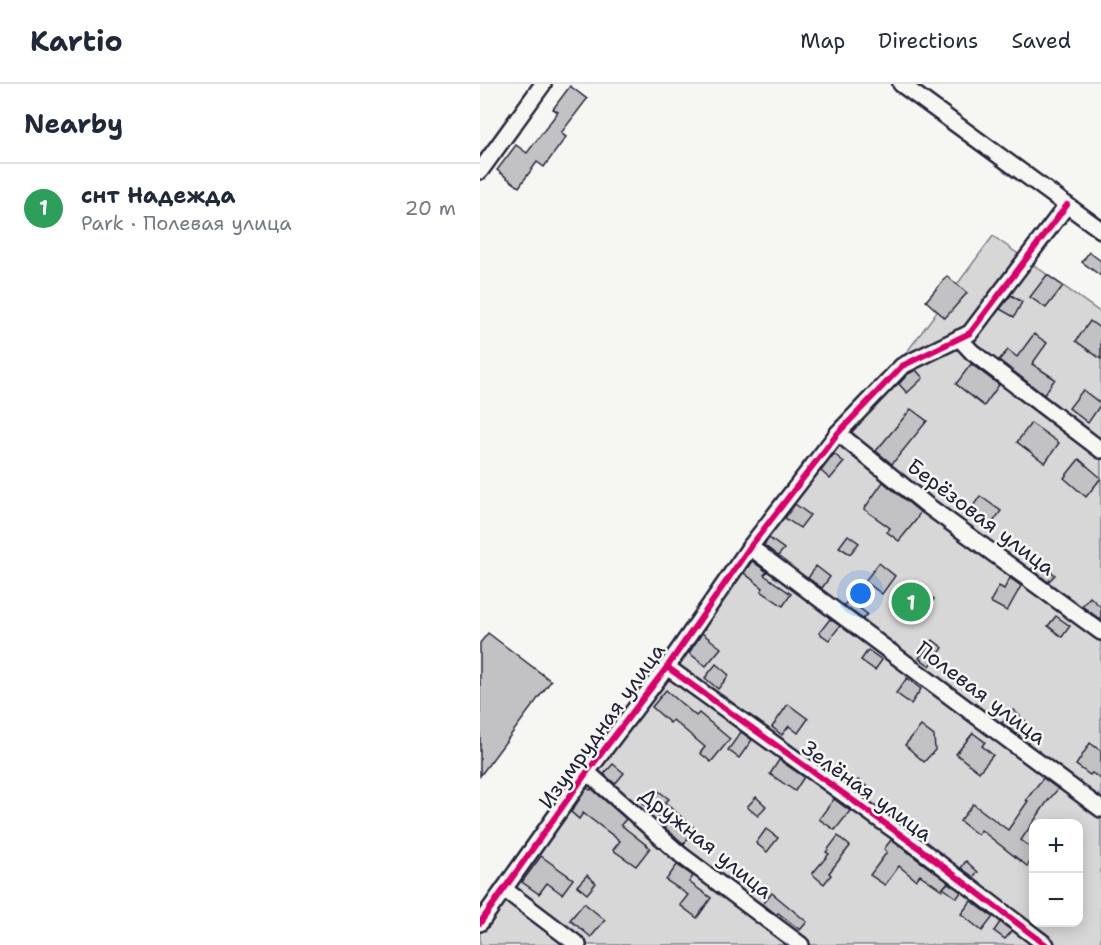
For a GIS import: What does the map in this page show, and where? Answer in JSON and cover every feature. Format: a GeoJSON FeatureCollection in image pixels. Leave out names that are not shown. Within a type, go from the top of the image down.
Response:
{"type":"FeatureCollection","features":[{"type":"Feature","properties":{"kind":"street"},"geometry":{"type":"LineString","coordinates":[[480,171],[543,84]]}},
{"type":"Feature","properties":{"kind":"street"},"geometry":{"type":"LineString","coordinates":[[901,84],[1101,230]]}},
{"type":"Feature","properties":{"kind":"street","name":"Изумрудная улица"},"geometry":{"type":"LineString","coordinates":[[480,923],[587,772],[667,667],[750,547],[838,433],[902,366],[970,333],[1067,205]]}},
{"type":"Feature","properties":{"kind":"street"},"geometry":{"type":"LineString","coordinates":[[959,338],[972,352],[1101,450]]}},
{"type":"Feature","properties":{"kind":"street","name":"Берёзовая улица"},"geometry":{"type":"LineString","coordinates":[[838,433],[928,506],[1101,632]]}},
{"type":"Feature","properties":{"kind":"street","name":"Полевая улица"},"geometry":{"type":"LineString","coordinates":[[750,547],[1101,809]]}},
{"type":"Feature","properties":{"kind":"street","name":"Зелёная улица"},"geometry":{"type":"LineString","coordinates":[[667,667],[915,845],[1046,945]]}},
{"type":"Feature","properties":{"kind":"street","name":"Дружная улица"},"geometry":{"type":"LineString","coordinates":[[587,772],[681,855],[801,945]]}},
{"type":"Feature","properties":{"kind":"street"},"geometry":{"type":"LineString","coordinates":[[504,889],[578,945]]}},
{"type":"Feature","properties":{"kind":"shaded area"},"geometry":{"type":"Polygon","coordinates":[[[993,236],[1101,313],[1101,945],[480,945],[480,927],[993,236]]]}},
{"type":"Feature","properties":{"kind":"building"},"geometry":{"type":"Polygon","coordinates":[[[570,86],[587,99],[561,133],[566,137],[544,167],[537,162],[519,187],[497,170],[516,145],[527,153],[558,112],[553,109],[570,86]]]}},
{"type":"Feature","properties":{"kind":"building"},"geometry":{"type":"Polygon","coordinates":[[[1089,252],[1101,261],[1101,276],[1082,262],[1089,252]]]}},
{"type":"Feature","properties":{"kind":"building"},"geometry":{"type":"Polygon","coordinates":[[[1047,275],[1063,286],[1046,308],[1030,297],[1047,275]]]}},
{"type":"Feature","properties":{"kind":"building"},"geometry":{"type":"Polygon","coordinates":[[[947,276],[967,293],[945,318],[926,301],[947,276]]]}},
{"type":"Feature","properties":{"kind":"building"},"geometry":{"type":"Polygon","coordinates":[[[1011,295],[1022,302],[1014,317],[1000,309],[1011,295]]]}},
{"type":"Feature","properties":{"kind":"building"},"geometry":{"type":"Polygon","coordinates":[[[1090,321],[1101,329],[1101,359],[1076,341],[1090,321]]]}},
{"type":"Feature","properties":{"kind":"building"},"geometry":{"type":"Polygon","coordinates":[[[1034,334],[1047,343],[1032,364],[1055,379],[1044,395],[999,360],[1008,350],[1017,357],[1034,334]]]}},
{"type":"Feature","properties":{"kind":"building"},"geometry":{"type":"Polygon","coordinates":[[[971,364],[999,385],[984,406],[956,384],[971,364]]]}},
{"type":"Feature","properties":{"kind":"building"},"geometry":{"type":"Polygon","coordinates":[[[916,370],[923,378],[907,393],[899,384],[908,374],[916,370]]]}},
{"type":"Feature","properties":{"kind":"building"},"geometry":{"type":"Polygon","coordinates":[[[1083,390],[1101,404],[1088,423],[1069,408],[1083,390]]]}},
{"type":"Feature","properties":{"kind":"building"},"geometry":{"type":"Polygon","coordinates":[[[911,409],[927,421],[892,464],[876,451],[911,409]]]}},
{"type":"Feature","properties":{"kind":"building"},"geometry":{"type":"Polygon","coordinates":[[[1031,423],[1059,443],[1045,463],[1017,442],[1031,423]]]}},
{"type":"Feature","properties":{"kind":"building"},"geometry":{"type":"Polygon","coordinates":[[[834,454],[844,462],[830,479],[821,471],[834,454]]]}},
{"type":"Feature","properties":{"kind":"building"},"geometry":{"type":"Polygon","coordinates":[[[1079,459],[1101,478],[1086,497],[1064,478],[1079,459]]]}},
{"type":"Feature","properties":{"kind":"building"},"geometry":{"type":"Polygon","coordinates":[[[883,482],[920,512],[899,541],[887,532],[890,528],[864,509],[883,482]]]}},
{"type":"Feature","properties":{"kind":"building"},"geometry":{"type":"Polygon","coordinates":[[[980,496],[1001,511],[988,529],[967,515],[980,496]]]}},
{"type":"Feature","properties":{"kind":"building"},"geometry":{"type":"Polygon","coordinates":[[[795,504],[810,515],[800,528],[785,518],[795,504]]]}},
{"type":"Feature","properties":{"kind":"building"},"geometry":{"type":"Polygon","coordinates":[[[848,535],[859,543],[850,554],[839,547],[848,535]]]}},
{"type":"Feature","properties":{"kind":"building"},"geometry":{"type":"Polygon","coordinates":[[[769,538],[784,549],[778,556],[764,545],[769,538]]]}},
{"type":"Feature","properties":{"kind":"building"},"geometry":{"type":"Polygon","coordinates":[[[752,561],[767,572],[764,575],[791,594],[783,606],[761,591],[763,588],[744,573],[752,561]]]}},
{"type":"Feature","properties":{"kind":"building"},"geometry":{"type":"Polygon","coordinates":[[[1040,561],[1055,575],[1048,582],[1032,569],[1040,561]]]}},
{"type":"Feature","properties":{"kind":"building"},"geometry":{"type":"Polygon","coordinates":[[[879,563],[895,576],[882,594],[865,581],[879,563]]]}},
{"type":"Feature","properties":{"kind":"building"},"geometry":{"type":"Polygon","coordinates":[[[816,566],[830,577],[822,588],[808,578],[816,566]]]}},
{"type":"Feature","properties":{"kind":"building"},"geometry":{"type":"Polygon","coordinates":[[[1010,578],[1021,586],[1007,611],[990,602],[999,586],[1004,589],[1010,578]]]}},
{"type":"Feature","properties":{"kind":"building"},"geometry":{"type":"Polygon","coordinates":[[[913,584],[934,599],[926,610],[905,596],[913,584]]]}},
{"type":"Feature","properties":{"kind":"building"},"geometry":{"type":"Polygon","coordinates":[[[1090,597],[1101,607],[1101,620],[1082,606],[1090,597]]]}},
{"type":"Feature","properties":{"kind":"building"},"geometry":{"type":"Polygon","coordinates":[[[849,600],[867,614],[863,619],[844,605],[849,600]]]}},
{"type":"Feature","properties":{"kind":"building"},"geometry":{"type":"Polygon","coordinates":[[[1056,616],[1070,626],[1062,637],[1048,626],[1056,616]]]}},
{"type":"Feature","properties":{"kind":"building"},"geometry":{"type":"Polygon","coordinates":[[[830,619],[840,626],[829,640],[819,633],[830,619]]]}},
{"type":"Feature","properties":{"kind":"building"},"geometry":{"type":"Polygon","coordinates":[[[488,633],[551,681],[480,776],[480,643],[488,633]]]}},
{"type":"Feature","properties":{"kind":"building"},"geometry":{"type":"Polygon","coordinates":[[[702,633],[721,648],[706,666],[689,653],[702,633]]]}},
{"type":"Feature","properties":{"kind":"building"},"geometry":{"type":"Polygon","coordinates":[[[933,640],[943,648],[930,666],[919,658],[933,640]]]}},
{"type":"Feature","properties":{"kind":"building"},"geometry":{"type":"Polygon","coordinates":[[[868,650],[882,660],[875,670],[861,660],[868,650]]]}},
{"type":"Feature","properties":{"kind":"building"},"geometry":{"type":"Polygon","coordinates":[[[716,664],[729,675],[718,689],[705,678],[716,664]]]}},
{"type":"Feature","properties":{"kind":"building"},"geometry":{"type":"Polygon","coordinates":[[[907,678],[921,689],[911,704],[896,693],[907,678]]]}},
{"type":"Feature","properties":{"kind":"building"},"geometry":{"type":"Polygon","coordinates":[[[666,690],[696,716],[699,713],[730,739],[711,762],[700,753],[705,747],[673,720],[670,723],[652,707],[666,690]]]}},
{"type":"Feature","properties":{"kind":"building"},"geometry":{"type":"Polygon","coordinates":[[[788,704],[808,719],[798,733],[789,726],[782,735],[772,727],[788,704]]]}},
{"type":"Feature","properties":{"kind":"building"},"geometry":{"type":"Polygon","coordinates":[[[1013,710],[1029,724],[1019,736],[1002,723],[1013,710]]]}},
{"type":"Feature","properties":{"kind":"building"},"geometry":{"type":"Polygon","coordinates":[[[921,726],[934,736],[935,750],[924,762],[905,745],[921,726]]]}},
{"type":"Feature","properties":{"kind":"building"},"geometry":{"type":"Polygon","coordinates":[[[741,732],[752,740],[739,758],[728,750],[741,732]]]}},
{"type":"Feature","properties":{"kind":"building"},"geometry":{"type":"Polygon","coordinates":[[[973,733],[985,742],[982,746],[993,755],[979,772],[956,754],[973,733]]]}},
{"type":"Feature","properties":{"kind":"building"},"geometry":{"type":"Polygon","coordinates":[[[1090,743],[1101,751],[1101,779],[1092,773],[1090,775],[1076,765],[1090,743]]]}},
{"type":"Feature","properties":{"kind":"building"},"geometry":{"type":"Polygon","coordinates":[[[779,760],[804,777],[795,791],[770,774],[779,760]]]}},
{"type":"Feature","properties":{"kind":"building"},"geometry":{"type":"Polygon","coordinates":[[[613,764],[624,773],[615,784],[604,774],[613,764]]]}},
{"type":"Feature","properties":{"kind":"building"},"geometry":{"type":"Polygon","coordinates":[[[1043,778],[1058,789],[1035,819],[1029,819],[1029,828],[1021,840],[1029,846],[1027,866],[981,830],[978,835],[960,821],[973,804],[1008,830],[1028,801],[1026,800],[1043,778]]]}},
{"type":"Feature","properties":{"kind":"building"},"geometry":{"type":"Polygon","coordinates":[[[858,780],[870,789],[864,797],[852,788],[858,780]]]}},
{"type":"Feature","properties":{"kind":"building"},"geometry":{"type":"Polygon","coordinates":[[[587,788],[592,789],[626,819],[621,825],[650,848],[636,866],[613,850],[620,841],[583,813],[579,819],[571,812],[587,788]]]}},
{"type":"Feature","properties":{"kind":"building"},"geometry":{"type":"Polygon","coordinates":[[[656,789],[669,799],[665,803],[696,829],[684,844],[664,827],[667,824],[643,804],[656,789]]]}},
{"type":"Feature","properties":{"kind":"building"},"geometry":{"type":"Polygon","coordinates":[[[756,797],[766,806],[758,816],[747,807],[756,797]]]}},
{"type":"Feature","properties":{"kind":"building"},"geometry":{"type":"Polygon","coordinates":[[[834,799],[850,811],[835,830],[819,819],[834,799]]]}},
{"type":"Feature","properties":{"kind":"building"},"geometry":{"type":"Polygon","coordinates":[[[766,829],[778,838],[767,852],[756,843],[766,829]]]}},
{"type":"Feature","properties":{"kind":"building"},"geometry":{"type":"Polygon","coordinates":[[[838,836],[850,846],[829,873],[831,875],[824,884],[812,874],[829,854],[826,852],[838,836]]]}},
{"type":"Feature","properties":{"kind":"building"},"geometry":{"type":"Polygon","coordinates":[[[891,840],[948,882],[942,890],[920,875],[916,880],[899,866],[885,885],[870,875],[887,852],[884,849],[891,840]]]}},
{"type":"Feature","properties":{"kind":"building"},"geometry":{"type":"Polygon","coordinates":[[[541,856],[573,879],[562,894],[547,883],[539,894],[522,882],[541,856]]]}},
{"type":"Feature","properties":{"kind":"building"},"geometry":{"type":"Polygon","coordinates":[[[966,861],[978,872],[974,877],[961,868],[966,861]]]}},
{"type":"Feature","properties":{"kind":"building"},"geometry":{"type":"Polygon","coordinates":[[[677,865],[693,876],[689,882],[711,898],[697,918],[680,905],[688,895],[666,880],[677,865]]]}},
{"type":"Feature","properties":{"kind":"building"},"geometry":{"type":"Polygon","coordinates":[[[587,875],[596,883],[587,894],[577,886],[587,875]]]}},
{"type":"Feature","properties":{"kind":"building"},"geometry":{"type":"Polygon","coordinates":[[[948,883],[961,892],[957,898],[943,888],[948,883]]]}},
{"type":"Feature","properties":{"kind":"building"},"geometry":{"type":"Polygon","coordinates":[[[772,893],[807,922],[800,930],[763,904],[772,893]]]}},
{"type":"Feature","properties":{"kind":"building"},"geometry":{"type":"Polygon","coordinates":[[[971,901],[993,917],[982,931],[961,914],[971,901]]]}},
{"type":"Feature","properties":{"kind":"building"},"geometry":{"type":"Polygon","coordinates":[[[584,903],[605,920],[591,937],[570,920],[584,903]]]}},
{"type":"Feature","properties":{"kind":"building"},"geometry":{"type":"Polygon","coordinates":[[[1000,922],[1012,931],[1005,939],[994,931],[1000,922]]]}},
{"type":"Feature","properties":{"kind":"cycle path"},"geometry":{"type":"LineString","coordinates":[[480,923],[587,772],[667,667],[750,547],[838,433],[902,366],[970,333],[1067,205]]}},
{"type":"Feature","properties":{"kind":"cycle path"},"geometry":{"type":"LineString","coordinates":[[667,667],[915,845],[1046,945]]}},
{"type":"Feature","properties":{"kind":"place","name":"снт Надежда"},"geometry":{"type":"Point","coordinates":[911,602]}}]}
